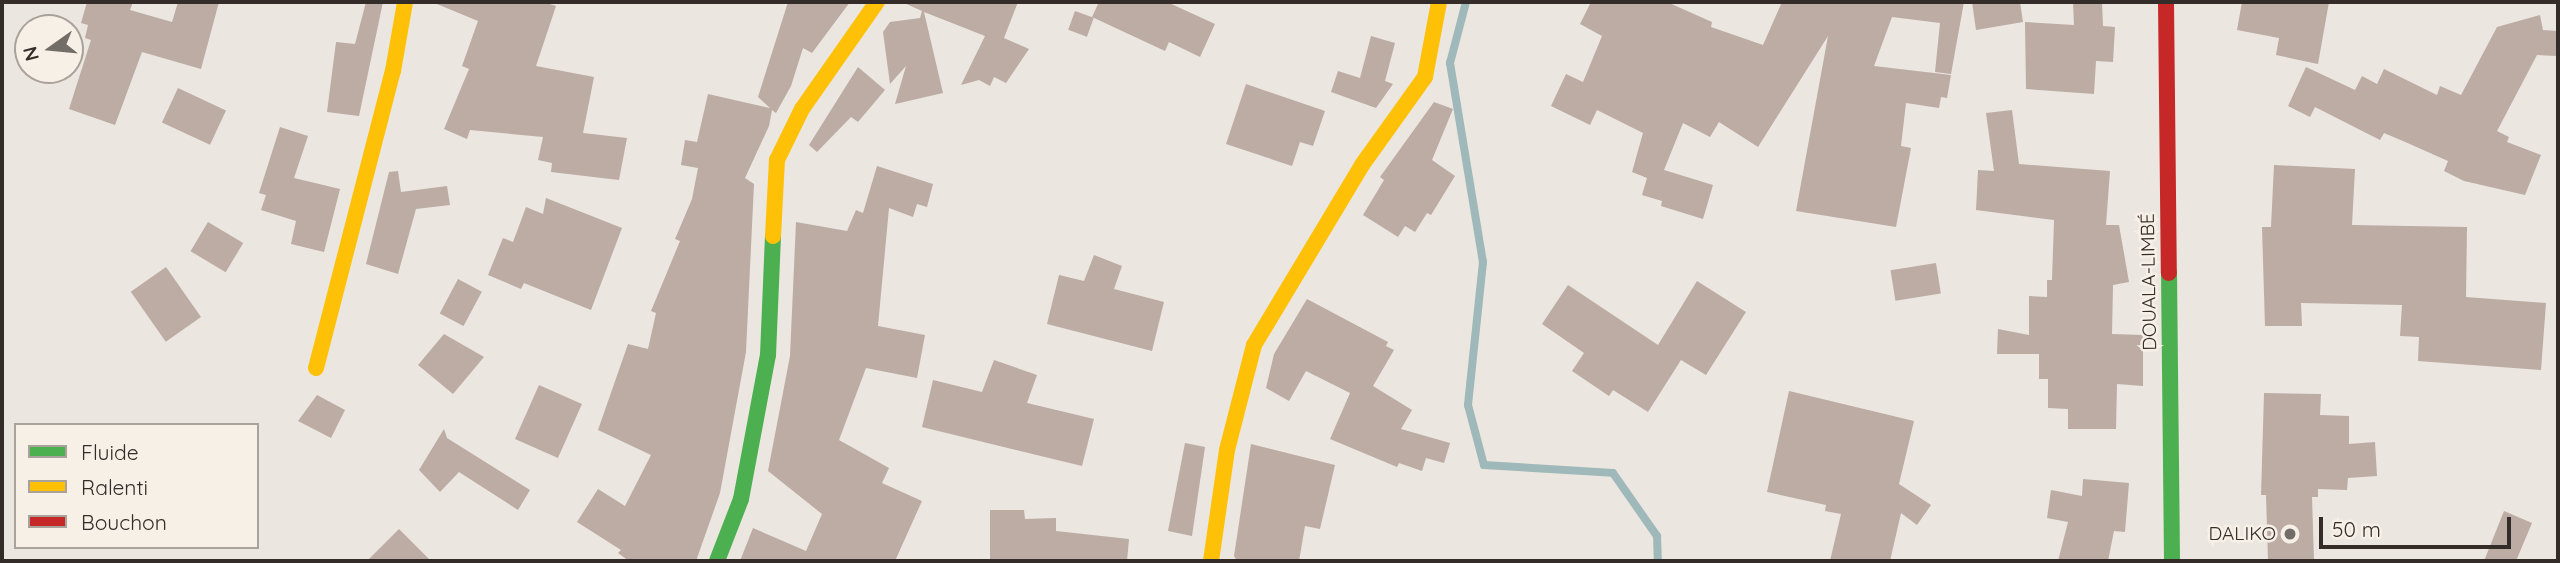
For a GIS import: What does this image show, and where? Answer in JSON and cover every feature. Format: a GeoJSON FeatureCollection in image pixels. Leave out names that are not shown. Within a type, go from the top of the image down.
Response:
{"type":"FeatureCollection","features":[{"type":"Feature","properties":{"kind":"main road"},"geometry":{"type":"LineString","coordinates":[[316,368],[390,84],[405,2]]}},
{"type":"Feature","properties":{"kind":"main road"},"geometry":{"type":"LineString","coordinates":[[717,561],[741,499],[768,355],[777,160],[802,110],[877,2]]}},
{"type":"Feature","properties":{"kind":"main road"},"geometry":{"type":"LineString","coordinates":[[1211,561],[1227,450],[1254,345],[1362,165],[1425,77],[1439,2]]}},
{"type":"Feature","properties":{"kind":"main road","name":"DOUALA-LIMBÉ"},"geometry":{"type":"LineString","coordinates":[[2166,2],[2172,561]]}},
{"type":"Feature","properties":{"kind":"building"},"geometry":{"type":"Polygon","coordinates":[[[87,2],[133,2],[130,10],[172,22],[178,2],[219,2],[201,69],[142,52],[115,125],[69,109],[77,84],[84,84],[84,62],[91,40],[85,38],[88,25],[84,24],[87,2]]]}},
{"type":"Feature","properties":{"kind":"building"},"geometry":{"type":"Polygon","coordinates":[[[366,2],[383,2],[359,116],[327,112],[336,42],[355,44],[366,2]]]}},
{"type":"Feature","properties":{"kind":"building"},"geometry":{"type":"Polygon","coordinates":[[[432,2],[543,2],[556,6],[536,66],[594,77],[583,133],[627,138],[619,180],[551,172],[552,163],[538,160],[543,137],[470,130],[467,139],[444,129],[469,69],[462,66],[478,21],[432,2]]]}},
{"type":"Feature","properties":{"kind":"building"},"geometry":{"type":"Polygon","coordinates":[[[788,2],[850,2],[812,53],[803,48],[791,86],[776,113],[772,110],[769,126],[745,178],[754,184],[746,352],[720,493],[696,561],[629,561],[618,553],[621,550],[577,522],[598,489],[625,506],[651,455],[598,430],[628,344],[648,349],[656,313],[651,311],[680,241],[675,239],[692,199],[698,168],[681,165],[685,140],[697,142],[708,94],[770,108],[758,97],[788,2]]]}},
{"type":"Feature","properties":{"kind":"building"},"geometry":{"type":"Polygon","coordinates":[[[902,2],[1018,2],[1004,38],[1029,49],[1006,83],[994,77],[990,86],[979,80],[961,85],[985,36],[924,12],[943,93],[895,104],[906,66],[890,84],[883,32],[890,22],[920,18],[922,11],[902,2]]]}},
{"type":"Feature","properties":{"kind":"building"},"geometry":{"type":"Polygon","coordinates":[[[1099,2],[1167,2],[1215,24],[1200,57],[1169,42],[1165,51],[1092,17],[1099,2]]]}},
{"type":"Feature","properties":{"kind":"building"},"geometry":{"type":"Polygon","coordinates":[[[1591,2],[1667,2],[1712,22],[1711,27],[1763,45],[1782,2],[1964,2],[1951,74],[1935,72],[1940,23],[1892,17],[1874,66],[1951,75],[1947,98],[1941,97],[1939,108],[1906,103],[1901,146],[1911,148],[1896,227],[1796,211],[1828,36],[1758,147],[1719,122],[1710,137],[1683,123],[1664,170],[1713,185],[1703,219],[1661,206],[1662,201],[1642,195],[1647,178],[1632,172],[1643,133],[1597,110],[1590,125],[1551,106],[1566,74],[1583,82],[1602,36],[1580,24],[1591,2]]]}},
{"type":"Feature","properties":{"kind":"building"},"geometry":{"type":"Polygon","coordinates":[[[1972,2],[2020,2],[2023,22],[1976,30],[1972,2]]]}},
{"type":"Feature","properties":{"kind":"building"},"geometry":{"type":"Polygon","coordinates":[[[2073,2],[2102,2],[2103,26],[2115,27],[2113,62],[2096,61],[2094,94],[2026,89],[2025,22],[2074,25],[2073,2]]]}},
{"type":"Feature","properties":{"kind":"building"},"geometry":{"type":"Polygon","coordinates":[[[2242,2],[2329,2],[2318,64],[2276,55],[2279,38],[2237,30],[2242,2]]]}},
{"type":"Feature","properties":{"kind":"building"},"geometry":{"type":"Polygon","coordinates":[[[1075,11],[1094,18],[1087,37],[1068,30],[1075,11]]]}},
{"type":"Feature","properties":{"kind":"building"},"geometry":{"type":"Polygon","coordinates":[[[2540,15],[2543,30],[2558,31],[2558,56],[2537,55],[2497,131],[2509,137],[2507,142],[2541,155],[2525,195],[2464,181],[2444,171],[2448,161],[2384,133],[2380,140],[2315,107],[2310,117],[2288,106],[2306,67],[2355,90],[2362,76],[2377,84],[2384,69],[2437,95],[2440,86],[2461,95],[2497,27],[2540,15]]]}},
{"type":"Feature","properties":{"kind":"building"},"geometry":{"type":"Polygon","coordinates":[[[1371,36],[1395,43],[1385,81],[1393,84],[1376,108],[1331,92],[1338,71],[1360,78],[1371,36]]]}},
{"type":"Feature","properties":{"kind":"building"},"geometry":{"type":"Polygon","coordinates":[[[858,67],[885,90],[858,122],[851,117],[817,152],[809,145],[858,67]]]}},
{"type":"Feature","properties":{"kind":"building"},"geometry":{"type":"Polygon","coordinates":[[[1246,84],[1325,111],[1313,146],[1300,142],[1292,166],[1226,144],[1246,84]]]}},
{"type":"Feature","properties":{"kind":"building"},"geometry":{"type":"Polygon","coordinates":[[[178,88],[226,110],[210,145],[162,122],[178,88]]]}},
{"type":"Feature","properties":{"kind":"building"},"geometry":{"type":"Polygon","coordinates":[[[1434,102],[1453,109],[1432,160],[1455,176],[1431,215],[1427,213],[1415,232],[1405,226],[1398,237],[1363,215],[1384,180],[1380,177],[1434,102]]]}},
{"type":"Feature","properties":{"kind":"building"},"geometry":{"type":"Polygon","coordinates":[[[2012,110],[2019,164],[2110,171],[2106,225],[2119,225],[2129,282],[2113,285],[2112,334],[2143,335],[2143,386],[2117,384],[2116,429],[2068,429],[2068,409],[2048,408],[2048,379],[2039,379],[2039,354],[1997,354],[1998,329],[2029,335],[2029,296],[2047,297],[2047,280],[2052,280],[2054,220],[1976,210],[1978,170],[1994,171],[1986,113],[2012,110]]]}},
{"type":"Feature","properties":{"kind":"building"},"geometry":{"type":"Polygon","coordinates":[[[280,127],[308,136],[294,178],[340,189],[324,252],[291,244],[296,221],[261,210],[266,195],[259,193],[280,127]]]}},
{"type":"Feature","properties":{"kind":"building"},"geometry":{"type":"Polygon","coordinates":[[[2274,165],[2355,169],[2352,225],[2467,227],[2466,297],[2546,303],[2541,370],[2418,361],[2419,337],[2400,336],[2402,305],[2301,303],[2302,326],[2265,326],[2262,227],[2271,227],[2274,165]]]}},
{"type":"Feature","properties":{"kind":"building"},"geometry":{"type":"Polygon","coordinates":[[[877,166],[933,184],[927,207],[917,204],[913,217],[889,208],[878,326],[925,335],[917,378],[866,368],[839,440],[889,468],[882,483],[922,501],[895,561],[740,561],[753,528],[806,551],[822,514],[768,471],[790,356],[796,222],[847,231],[856,210],[863,213],[877,166]]]}},
{"type":"Feature","properties":{"kind":"building"},"geometry":{"type":"Polygon","coordinates":[[[398,171],[401,192],[447,186],[450,205],[416,209],[398,274],[366,264],[389,172],[398,171]]]}},
{"type":"Feature","properties":{"kind":"building"},"geometry":{"type":"Polygon","coordinates":[[[546,198],[622,228],[591,310],[524,283],[521,289],[488,275],[503,238],[513,242],[526,207],[543,214],[546,198]]]}},
{"type":"Feature","properties":{"kind":"building"},"geometry":{"type":"Polygon","coordinates":[[[208,222],[243,243],[226,272],[190,251],[208,222]]]}},
{"type":"Feature","properties":{"kind":"building"},"geometry":{"type":"Polygon","coordinates":[[[1094,255],[1122,266],[1114,289],[1164,302],[1152,351],[1047,324],[1059,275],[1084,281],[1094,255]]]}},
{"type":"Feature","properties":{"kind":"building"},"geometry":{"type":"Polygon","coordinates":[[[1936,263],[1941,294],[1895,301],[1891,270],[1936,263]]]}},
{"type":"Feature","properties":{"kind":"building"},"geometry":{"type":"Polygon","coordinates":[[[166,267],[201,317],[166,342],[131,292],[166,267]]]}},
{"type":"Feature","properties":{"kind":"building"},"geometry":{"type":"Polygon","coordinates":[[[458,279],[482,292],[464,326],[440,313],[458,279]]]}},
{"type":"Feature","properties":{"kind":"building"},"geometry":{"type":"Polygon","coordinates":[[[1697,281],[1746,312],[1706,375],[1681,360],[1648,412],[1613,390],[1609,396],[1572,371],[1584,353],[1542,324],[1568,285],[1658,345],[1697,281]]]}},
{"type":"Feature","properties":{"kind":"building"},"geometry":{"type":"Polygon","coordinates":[[[1307,299],[1388,342],[1386,346],[1394,350],[1373,386],[1412,410],[1401,429],[1450,443],[1444,463],[1426,458],[1422,471],[1399,463],[1397,467],[1330,439],[1350,393],[1306,371],[1289,401],[1266,388],[1274,354],[1307,299]]]}},
{"type":"Feature","properties":{"kind":"building"},"geometry":{"type":"Polygon","coordinates":[[[444,334],[484,357],[453,394],[418,365],[444,334]]]}},
{"type":"Feature","properties":{"kind":"building"},"geometry":{"type":"Polygon","coordinates":[[[994,360],[1037,375],[1027,403],[1094,419],[1082,466],[922,427],[933,380],[982,392],[994,360]]]}},
{"type":"Feature","properties":{"kind":"building"},"geometry":{"type":"Polygon","coordinates":[[[539,385],[582,404],[558,458],[515,439],[539,385]]]}},
{"type":"Feature","properties":{"kind":"building"},"geometry":{"type":"Polygon","coordinates":[[[1789,391],[1914,421],[1899,484],[1931,505],[1917,525],[1901,513],[1890,561],[1830,561],[1841,514],[1825,511],[1826,505],[1767,492],[1789,391]]]}},
{"type":"Feature","properties":{"kind":"building"},"geometry":{"type":"Polygon","coordinates":[[[2264,393],[2321,394],[2320,415],[2349,416],[2349,444],[2375,442],[2377,476],[2348,478],[2347,490],[2318,489],[2318,497],[2312,497],[2314,561],[2268,561],[2266,495],[2261,495],[2264,393]]]}},
{"type":"Feature","properties":{"kind":"building"},"geometry":{"type":"Polygon","coordinates":[[[317,395],[345,410],[331,438],[298,421],[317,395]]]}},
{"type":"Feature","properties":{"kind":"building"},"geometry":{"type":"Polygon","coordinates":[[[444,429],[447,438],[530,490],[518,510],[459,472],[440,492],[419,470],[444,429]]]}},
{"type":"Feature","properties":{"kind":"building"},"geometry":{"type":"Polygon","coordinates":[[[1185,443],[1205,447],[1192,536],[1168,531],[1185,443]]]}},
{"type":"Feature","properties":{"kind":"building"},"geometry":{"type":"Polygon","coordinates":[[[1251,444],[1335,465],[1320,529],[1305,526],[1299,561],[1237,561],[1234,556],[1251,444]]]}},
{"type":"Feature","properties":{"kind":"building"},"geometry":{"type":"Polygon","coordinates":[[[2083,479],[2129,483],[2125,532],[2114,531],[2108,561],[2058,561],[2068,522],[2047,518],[2051,490],[2082,496],[2083,479]]]}},
{"type":"Feature","properties":{"kind":"building"},"geometry":{"type":"Polygon","coordinates":[[[990,510],[1024,510],[1025,519],[1056,518],[1056,531],[1129,539],[1127,561],[990,561],[990,510]]]}},
{"type":"Feature","properties":{"kind":"building"},"geometry":{"type":"Polygon","coordinates":[[[2504,511],[2532,523],[2516,561],[2484,561],[2504,511]]]}},
{"type":"Feature","properties":{"kind":"building"},"geometry":{"type":"Polygon","coordinates":[[[399,529],[431,561],[367,561],[399,529]]]}},
{"type":"Feature","properties":{"kind":"waterway"},"geometry":{"type":"LineString","coordinates":[[1466,2],[1450,63],[1483,262],[1468,405],[1484,465],[1613,473],[1657,536],[1658,561]]}},
{"type":"Feature","properties":{"kind":"traffic: fast"},"geometry":{"type":"LineString","coordinates":[[717,561],[741,499],[768,355],[773,236]]}},
{"type":"Feature","properties":{"kind":"traffic: fast"},"geometry":{"type":"LineString","coordinates":[[2169,273],[2172,561]]}},
{"type":"Feature","properties":{"kind":"traffic: slow"},"geometry":{"type":"LineString","coordinates":[[316,368],[393,71],[405,2]]}},
{"type":"Feature","properties":{"kind":"traffic: slow"},"geometry":{"type":"LineString","coordinates":[[773,236],[777,160],[802,109],[877,2]]}},
{"type":"Feature","properties":{"kind":"traffic: slow"},"geometry":{"type":"LineString","coordinates":[[1211,561],[1227,450],[1254,345],[1362,165],[1425,77],[1439,2]]}},
{"type":"Feature","properties":{"kind":"traffic: jam"},"geometry":{"type":"LineString","coordinates":[[2166,2],[2169,273]]}},
{"type":"Feature","properties":{"kind":"place","name":"DALIKO"},"geometry":{"type":"Point","coordinates":[2290,534]}}]}
